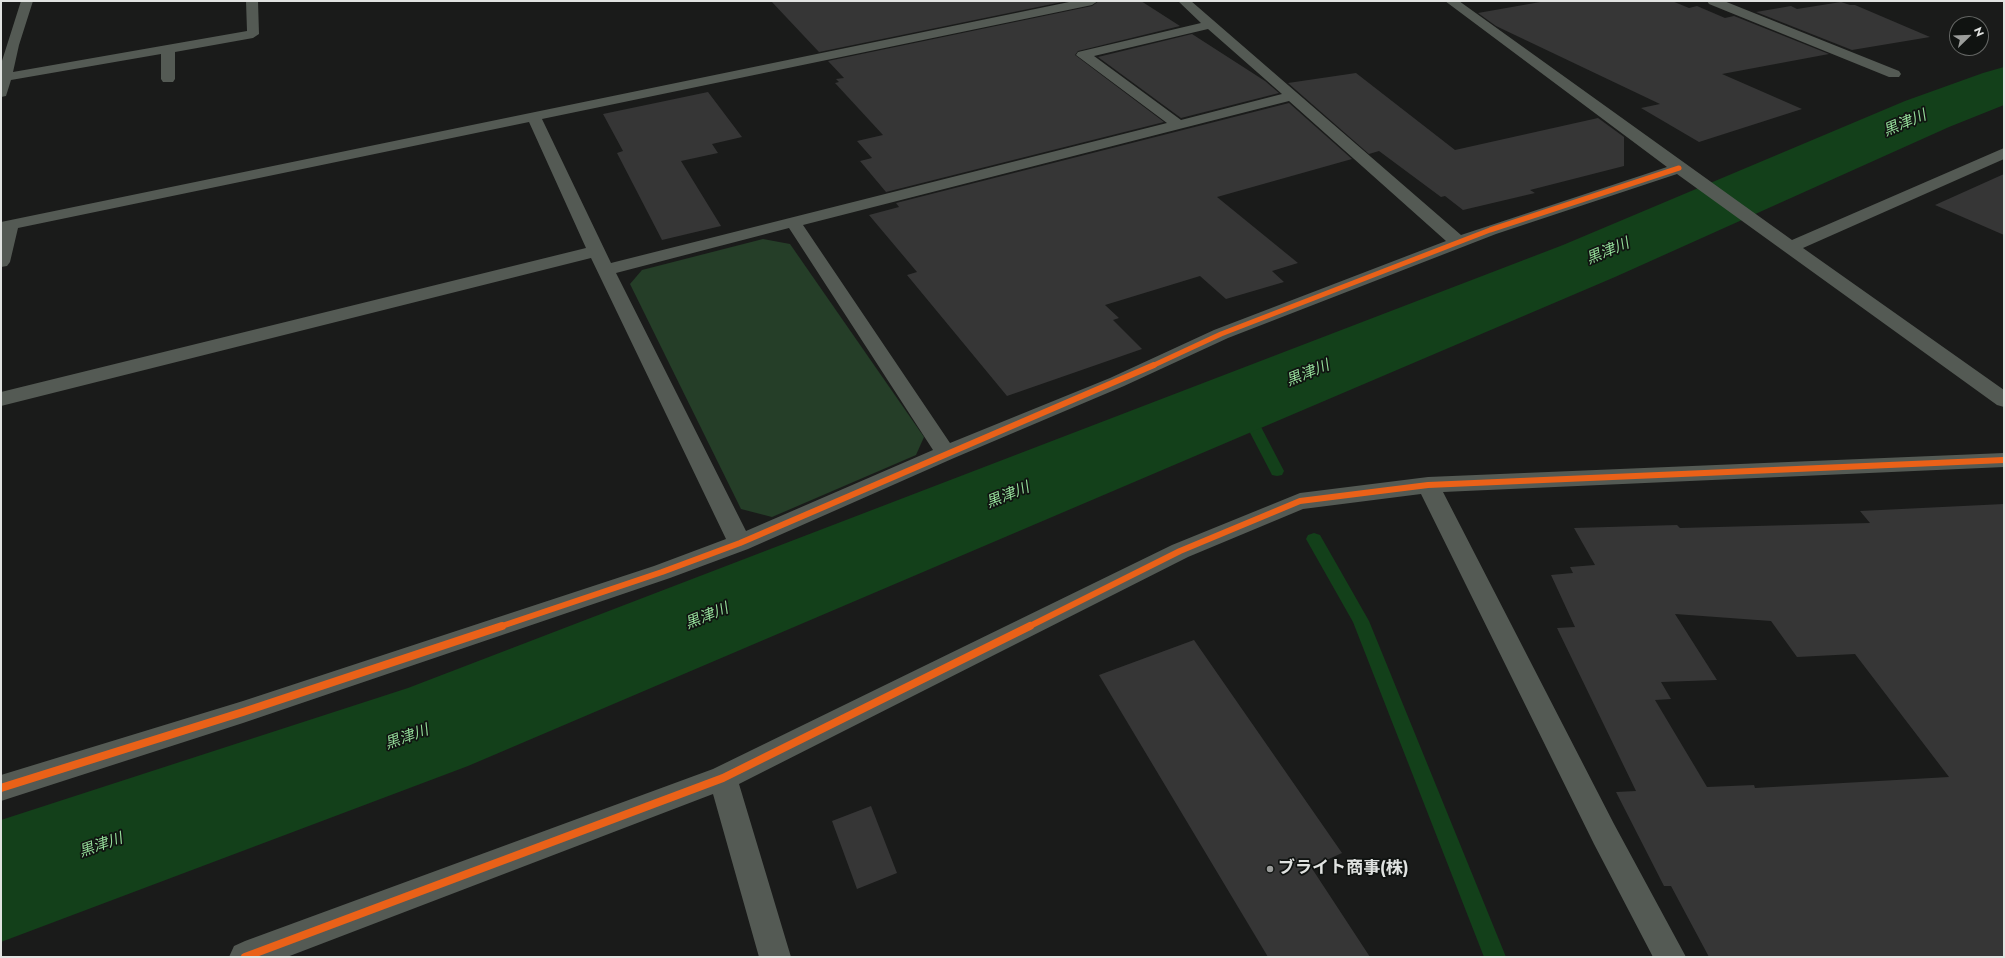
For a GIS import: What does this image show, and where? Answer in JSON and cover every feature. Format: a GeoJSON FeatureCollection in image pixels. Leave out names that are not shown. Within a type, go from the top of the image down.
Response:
{"type":"FeatureCollection","features":[{"type":"Feature","properties":{"kind":"street"},"geometry":{"type":"LineString","coordinates":[[1,93],[5,77],[6,46],[27,1]]}},
{"type":"Feature","properties":{"kind":"street"},"geometry":{"type":"LineString","coordinates":[[5,77],[253,34],[252,1]]}},
{"type":"Feature","properties":{"kind":"street"},"geometry":{"type":"LineString","coordinates":[[1,262],[6,226],[534,118],[1063,4],[1092,1]]}},
{"type":"Feature","properties":{"kind":"street"},"geometry":{"type":"LineString","coordinates":[[1184,1],[1459,243]]}},
{"type":"Feature","properties":{"kind":"street"},"geometry":{"type":"LineString","coordinates":[[1451,1],[1789,248],[2004,400]]}},
{"type":"Feature","properties":{"kind":"street"},"geometry":{"type":"LineString","coordinates":[[1712,1],[1894,74]]}},
{"type":"Feature","properties":{"kind":"street"},"geometry":{"type":"LineString","coordinates":[[1179,125],[1083,55],[1211,24]]}},
{"type":"Feature","properties":{"kind":"street"},"geometry":{"type":"LineString","coordinates":[[168,49],[168,79]]}},
{"type":"Feature","properties":{"kind":"street"},"geometry":{"type":"LineString","coordinates":[[605,270],[1292,96]]}},
{"type":"Feature","properties":{"kind":"street"},"geometry":{"type":"LineString","coordinates":[[534,118],[605,270],[740,543]]}},
{"type":"Feature","properties":{"kind":"street"},"geometry":{"type":"LineString","coordinates":[[1789,248],[2004,153]]}},
{"type":"Feature","properties":{"kind":"street"},"geometry":{"type":"LineString","coordinates":[[1,788],[243,712],[662,572],[740,543],[946,453],[1117,382],[1221,334],[1490,230],[1679,168]]}},
{"type":"Feature","properties":{"kind":"street"},"geometry":{"type":"LineString","coordinates":[[793,222],[946,453]]}},
{"type":"Feature","properties":{"kind":"street"},"geometry":{"type":"LineString","coordinates":[[1,398],[596,251]]}},
{"type":"Feature","properties":{"kind":"street"},"geometry":{"type":"LineString","coordinates":[[245,957],[723,778],[1180,551],[1300,502],[1428,485],[2004,460]]}},
{"type":"Feature","properties":{"kind":"street"},"geometry":{"type":"LineString","coordinates":[[1428,485],[1604,834],[1670,957]]}},
{"type":"Feature","properties":{"kind":"street"},"geometry":{"type":"LineString","coordinates":[[723,778],[775,957]]}},
{"type":"Feature","properties":{"kind":"green space"},"geometry":{"type":"Polygon","coordinates":[[[763,239],[790,244],[924,437],[916,455],[772,517],[741,509],[630,284],[642,270],[763,239]]]}},
{"type":"Feature","properties":{"kind":"building"},"geometry":{"type":"Polygon","coordinates":[[[771,1],[1067,1],[819,52],[771,1]]]}},
{"type":"Feature","properties":{"kind":"building"},"geometry":{"type":"Polygon","coordinates":[[[1099,1],[1141,1],[1180,26],[1078,51],[1075,55],[1164,122],[886,192],[860,161],[872,158],[857,141],[883,135],[835,83],[839,82],[836,79],[844,78],[828,61],[1092,6],[1099,1]]]}},
{"type":"Feature","properties":{"kind":"building"},"geometry":{"type":"Polygon","coordinates":[[[1546,1],[1672,1],[1689,8],[1697,6],[1725,18],[1734,16],[1829,54],[1722,74],[1802,109],[1699,142],[1641,108],[1660,104],[1496,26],[1478,13],[1546,1]]]}},
{"type":"Feature","properties":{"kind":"building"},"geometry":{"type":"Polygon","coordinates":[[[1841,2],[1855,5],[1930,37],[1852,50],[1756,12],[1791,6],[1797,9],[1841,2]]]}},
{"type":"Feature","properties":{"kind":"building"},"geometry":{"type":"Polygon","coordinates":[[[1192,34],[1265,81],[1279,93],[1181,118],[1098,57],[1192,34]]]}},
{"type":"Feature","properties":{"kind":"building"},"geometry":{"type":"Polygon","coordinates":[[[1356,73],[1455,150],[1598,118],[1624,137],[1624,166],[1530,190],[1535,193],[1463,210],[1445,196],[1441,197],[1379,151],[1369,154],[1288,83],[1356,73]]]}},
{"type":"Feature","properties":{"kind":"building"},"geometry":{"type":"Polygon","coordinates":[[[708,92],[742,137],[712,144],[718,153],[681,161],[721,226],[662,240],[617,153],[623,151],[603,114],[708,92]]]}},
{"type":"Feature","properties":{"kind":"building"},"geometry":{"type":"Polygon","coordinates":[[[1289,103],[1352,159],[1217,197],[1298,263],[1272,271],[1284,282],[1226,299],[1200,276],[1105,305],[1119,318],[1113,320],[1142,349],[1007,396],[907,275],[917,272],[869,215],[899,207],[896,203],[1289,103]]]}},
{"type":"Feature","properties":{"kind":"building"},"geometry":{"type":"Polygon","coordinates":[[[2004,174],[2004,235],[1935,205],[2004,174]]]}},
{"type":"Feature","properties":{"kind":"building"},"geometry":{"type":"Polygon","coordinates":[[[2004,504],[2004,957],[1709,957],[1671,886],[1664,886],[1616,792],[1636,791],[1557,628],[1575,627],[1551,575],[1573,573],[1570,567],[1595,565],[1574,528],[1677,525],[1680,528],[1870,523],[1860,511],[2004,504]],[[1675,614],[1717,680],[1661,682],[1671,699],[1655,700],[1707,787],[1754,785],[1755,788],[1949,777],[1855,654],[1797,657],[1771,621],[1675,614]]]}},
{"type":"Feature","properties":{"kind":"building"},"geometry":{"type":"Polygon","coordinates":[[[1194,640],[1342,853],[1311,867],[1370,957],[1268,957],[1099,675],[1194,640]]]}},
{"type":"Feature","properties":{"kind":"building"},"geometry":{"type":"Polygon","coordinates":[[[871,806],[897,873],[857,889],[832,821],[871,806]]]}},
{"type":"Feature","properties":{"kind":"waterway","name":"黒津川"},"geometry":{"type":"LineString","coordinates":[[1,881],[427,731],[1589,261],[1927,114],[2004,85]]}},
{"type":"Feature","properties":{"kind":"waterway"},"geometry":{"type":"LineString","coordinates":[[1241,402],[1277,471]]}},
{"type":"Feature","properties":{"kind":"waterway"},"geometry":{"type":"LineString","coordinates":[[1314,539],[1361,621],[1495,957]]}},
{"type":"Feature","properties":{"kind":"cycle path"},"geometry":{"type":"LineString","coordinates":[[1,788],[243,712],[662,572],[740,543],[946,453],[1117,382],[1221,334],[1490,230],[1679,168]]}},
{"type":"Feature","properties":{"kind":"cycle path"},"geometry":{"type":"LineString","coordinates":[[245,957],[723,778],[1180,551],[1300,501],[1428,485],[2004,460]]}},
{"type":"Feature","properties":{"kind":"place","name":"ブライト商事(株)"},"geometry":{"type":"Point","coordinates":[1270,869]}}]}
